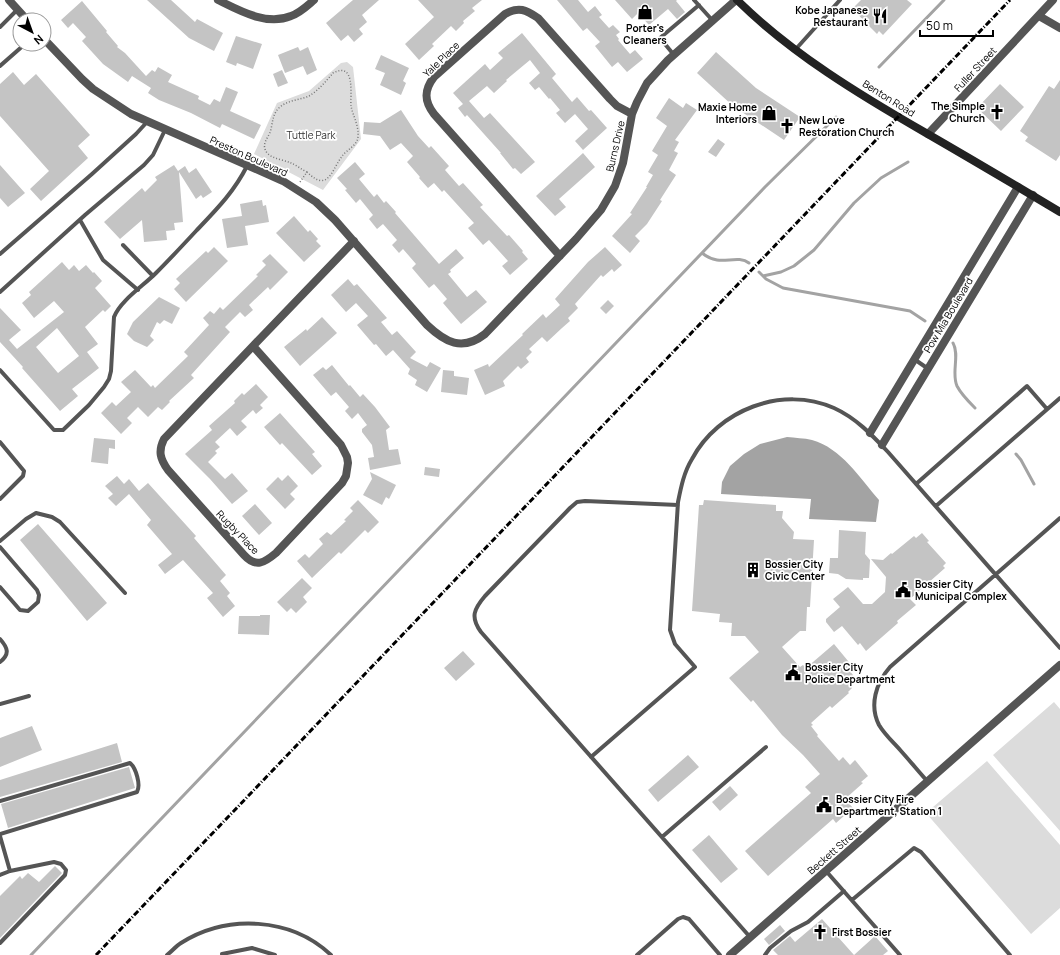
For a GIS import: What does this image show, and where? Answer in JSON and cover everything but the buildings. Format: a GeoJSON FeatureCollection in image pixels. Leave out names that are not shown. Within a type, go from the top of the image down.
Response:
{"type":"FeatureCollection","features":[{"type":"Feature","properties":{"kind":"main road","name":"Benton Road"},"geometry":{"type":"LineString","coordinates":[[736,0],[795,50],[878,104],[1060,212]]}},
{"type":"Feature","properties":{"kind":"street"},"geometry":{"type":"LineString","coordinates":[[9,0],[17,10]]}},
{"type":"Feature","properties":{"kind":"street"},"geometry":{"type":"LineString","coordinates":[[218,0],[247,13],[275,20],[292,16],[314,0]]}},
{"type":"Feature","properties":{"kind":"street","name":"Burns Drive"},"geometry":{"type":"LineString","coordinates":[[462,344],[478,339],[485,334],[592,222],[609,199],[615,186],[623,163],[632,114],[648,83],[660,68],[736,0]]}},
{"type":"Feature","properties":{"kind":"street","name":"Fuller Street"},"geometry":{"type":"LineString","coordinates":[[928,134],[1054,0]]}},
{"type":"Feature","properties":{"kind":"street","name":"Yale Place"},"geometry":{"type":"LineString","coordinates":[[560,256],[434,114],[426,100],[429,83],[505,14],[516,9],[520,9],[538,18],[610,99],[617,106],[632,114]]}},
{"type":"Feature","properties":{"kind":"street"},"geometry":{"type":"LineString","coordinates":[[1039,16],[1060,28]]}},
{"type":"Feature","properties":{"kind":"street","name":"Preston Boulevard"},"geometry":{"type":"LineString","coordinates":[[52,48],[72,70],[93,89],[121,109],[147,122],[283,181],[316,202],[354,241],[427,326],[440,337],[462,344]]}},
{"type":"Feature","properties":{"kind":"street","name":"Pow Mia Boulevard"},"geometry":{"type":"LineString","coordinates":[[870,433],[1018,187]]}},
{"type":"Feature","properties":{"kind":"street","name":"Pow Mia Boulevard"},"geometry":{"type":"LineString","coordinates":[[882,445],[1033,196]]}},
{"type":"Feature","properties":{"kind":"street","name":"Rugby Place"},"geometry":{"type":"LineString","coordinates":[[253,346],[341,445],[347,457],[348,463],[346,476],[339,486],[276,553],[264,562],[259,563],[253,562],[244,555],[168,470],[160,455],[161,445],[164,439],[253,346],[354,241]]}},
{"type":"Feature","properties":{"kind":"street","name":"Beckett Street"},"geometry":{"type":"LineString","coordinates":[[730,955],[1060,666]]}},
{"type":"Feature","properties":{"kind":"lane"},"geometry":{"type":"LineString","coordinates":[[694,0],[713,21]]}},
{"type":"Feature","properties":{"kind":"lane"},"geometry":{"type":"LineString","coordinates":[[795,50],[840,0]]}},
{"type":"Feature","properties":{"kind":"lane"},"geometry":{"type":"LineString","coordinates":[[674,55],[660,38],[699,5]]}},
{"type":"Feature","properties":{"kind":"lane"},"geometry":{"type":"LineString","coordinates":[[0,27],[17,10]]}},
{"type":"Feature","properties":{"kind":"lane"},"geometry":{"type":"LineString","coordinates":[[0,66],[16,52]]}},
{"type":"Feature","properties":{"kind":"lane"},"geometry":{"type":"LineString","coordinates":[[0,254],[92,174],[147,122]]}},
{"type":"Feature","properties":{"kind":"lane"},"geometry":{"type":"LineString","coordinates":[[0,292],[144,165],[154,155],[165,130]]}},
{"type":"Feature","properties":{"kind":"lane"},"geometry":{"type":"LineString","coordinates":[[0,370],[54,430],[63,430],[89,405],[109,379],[114,317],[116,312],[153,276],[232,192],[240,181],[247,165]]}},
{"type":"Feature","properties":{"kind":"lane"},"geometry":{"type":"LineString","coordinates":[[80,220],[103,260],[138,290]]}},
{"type":"Feature","properties":{"kind":"lane"},"geometry":{"type":"LineString","coordinates":[[123,245],[153,276]]}},
{"type":"Feature","properties":{"kind":"lane"},"geometry":{"type":"LineString","coordinates":[[914,359],[928,368]]}},
{"type":"Feature","properties":{"kind":"lane"},"geometry":{"type":"LineString","coordinates":[[916,484],[1027,386],[1047,409]]}},
{"type":"Feature","properties":{"kind":"lane"},"geometry":{"type":"LineString","coordinates":[[936,506],[1060,398]]}},
{"type":"Feature","properties":{"kind":"lane"},"geometry":{"type":"LineString","coordinates":[[591,757],[695,667],[676,645],[670,630],[678,505],[685,474],[692,458],[702,442],[724,422],[754,406],[772,401],[808,401],[826,405],[857,422],[870,433],[1060,648]]}},
{"type":"Feature","properties":{"kind":"lane"},"geometry":{"type":"LineString","coordinates":[[0,442],[24,471],[23,476],[0,499]]}},
{"type":"Feature","properties":{"kind":"lane"},"geometry":{"type":"LineString","coordinates":[[678,505],[586,501],[577,502],[485,596],[476,609],[474,620],[481,632],[750,937]]}},
{"type":"Feature","properties":{"kind":"lane"},"geometry":{"type":"LineString","coordinates":[[0,541],[26,519],[36,513],[52,518],[60,522],[125,593]]}},
{"type":"Feature","properties":{"kind":"lane"},"geometry":{"type":"LineString","coordinates":[[928,782],[879,724],[875,706],[880,680],[890,667],[1060,518]]}},
{"type":"Feature","properties":{"kind":"lane"},"geometry":{"type":"LineString","coordinates":[[0,547],[37,590],[39,594],[38,602],[28,611],[20,610],[0,587]]}},
{"type":"Feature","properties":{"kind":"lane"},"geometry":{"type":"LineString","coordinates":[[0,639],[5,644],[7,653],[5,658],[0,662]]}},
{"type":"Feature","properties":{"kind":"lane"},"geometry":{"type":"LineString","coordinates":[[0,704],[29,696]]}},
{"type":"Feature","properties":{"kind":"lane"},"geometry":{"type":"LineString","coordinates":[[662,837],[766,747]]}},
{"type":"Feature","properties":{"kind":"lane"},"geometry":{"type":"LineString","coordinates":[[0,802],[130,763],[133,765],[138,784],[136,792],[0,835],[10,871]]}},
{"type":"Feature","properties":{"kind":"lane"},"geometry":{"type":"LineString","coordinates":[[852,900],[914,848],[921,852],[1010,955]]}},
{"type":"Feature","properties":{"kind":"lane"},"geometry":{"type":"LineString","coordinates":[[0,875],[10,871],[54,862],[61,864],[66,870],[66,875],[0,943]]}},
{"type":"Feature","properties":{"kind":"lane"},"geometry":{"type":"LineString","coordinates":[[826,871],[900,955]]}},
{"type":"Feature","properties":{"kind":"lane"},"geometry":{"type":"LineString","coordinates":[[765,955],[770,948],[791,931],[808,922],[844,891]]}},
{"type":"Feature","properties":{"kind":"lane"},"geometry":{"type":"LineString","coordinates":[[637,955],[683,916],[689,919],[720,955]]}},
{"type":"Feature","properties":{"kind":"lane"},"geometry":{"type":"LineString","coordinates":[[167,955],[180,944],[196,935],[215,928],[234,924],[254,923],[273,925],[292,930],[310,939],[331,955]]}},
{"type":"Feature","properties":{"kind":"lane"},"geometry":{"type":"LineString","coordinates":[[222,954],[252,948],[275,955]]}},
{"type":"Feature","properties":{"kind":"path"},"geometry":{"type":"LineString","coordinates":[[344,71],[348,74],[351,82],[350,92],[352,108],[356,120],[358,136],[357,142],[342,156],[337,166],[327,179],[321,181],[315,179],[306,172],[292,164],[270,155],[266,151],[266,138],[271,129],[272,121],[280,107],[312,94],[333,73],[344,71]]}},
{"type":"Feature","properties":{"kind":"path"},"geometry":{"type":"LineString","coordinates":[[296,189],[306,172]]}},
{"type":"Feature","properties":{"kind":"green space","name":"Tuttle Park"},"geometry":{"type":"Polygon","coordinates":[[[347,62],[353,67],[361,139],[323,190],[254,154],[277,103],[309,91],[341,63],[347,62]]]}},
{"type":"Feature","properties":{"kind":"green space"},"geometry":{"type":"Polygon","coordinates":[[[1054,702],[1060,709],[1060,831],[993,755],[1054,702]]]}},
{"type":"Feature","properties":{"kind":"green space"},"geometry":{"type":"Polygon","coordinates":[[[987,761],[1060,845],[1060,908],[1031,934],[926,813],[987,761]]]}},
{"type":"Feature","properties":{"kind":"shaded area"},"geometry":{"type":"Polygon","coordinates":[[[787,437],[812,440],[822,444],[841,457],[857,473],[879,500],[876,522],[809,519],[811,499],[721,494],[722,482],[730,466],[744,454],[760,444],[787,437]]]}},
{"type":"Feature","properties":{"kind":"waterway"},"geometry":{"type":"LineString","coordinates":[[879,67],[944,0]]}},
{"type":"Feature","properties":{"kind":"waterway"},"geometry":{"type":"LineString","coordinates":[[31,955],[765,187],[836,117]]}},
{"type":"Feature","properties":{"kind":"waterway"},"geometry":{"type":"LineString","coordinates":[[763,276],[781,272],[794,266],[814,250],[854,203],[881,178],[908,162]]}},
{"type":"Feature","properties":{"kind":"waterway"},"geometry":{"type":"LineString","coordinates":[[702,253],[715,260],[742,260],[749,263]]}},
{"type":"Feature","properties":{"kind":"waterway"},"geometry":{"type":"LineString","coordinates":[[759,272],[766,279],[783,288],[910,311],[925,321]]}},
{"type":"Feature","properties":{"kind":"waterway"},"geometry":{"type":"LineString","coordinates":[[953,343],[956,353],[955,381],[963,395],[975,408]]}},
{"type":"Feature","properties":{"kind":"waterway"},"geometry":{"type":"LineString","coordinates":[[1016,454],[1021,460],[1034,484]]}},
{"type":"Feature","properties":{"kind":"railway"},"geometry":{"type":"LineString","coordinates":[[96,955],[1010,0]]}},
{"type":"Feature","properties":{"kind":"place","name":"Porter's Cleaners"},"geometry":{"type":"Point","coordinates":[645,12]}},
{"type":"Feature","properties":{"kind":"place","name":"Kobe Japanese Restaurant"},"geometry":{"type":"Point","coordinates":[880,16]}},
{"type":"Feature","properties":{"kind":"place","name":"The Simple Church"},"geometry":{"type":"Point","coordinates":[997,112]}},
{"type":"Feature","properties":{"kind":"place","name":"Maxie Home Interiors"},"geometry":{"type":"Point","coordinates":[769,113]}},
{"type":"Feature","properties":{"kind":"place","name":"New Love Restoration Church"},"geometry":{"type":"Point","coordinates":[787,126]}},
{"type":"Feature","properties":{"kind":"place","name":"Bossier City Civic Center"},"geometry":{"type":"Point","coordinates":[753,570]}},
{"type":"Feature","properties":{"kind":"place","name":"Bossier City Municipal Complex"},"geometry":{"type":"Point","coordinates":[903,590]}},
{"type":"Feature","properties":{"kind":"place","name":"Bossier City Police Department"},"geometry":{"type":"Point","coordinates":[793,673]}},
{"type":"Feature","properties":{"kind":"place","name":"Bossier City Fire Department, Station 1"},"geometry":{"type":"Point","coordinates":[824,805]}},
{"type":"Feature","properties":{"kind":"place","name":"First Bossier"},"geometry":{"type":"Point","coordinates":[820,932]}}]}
